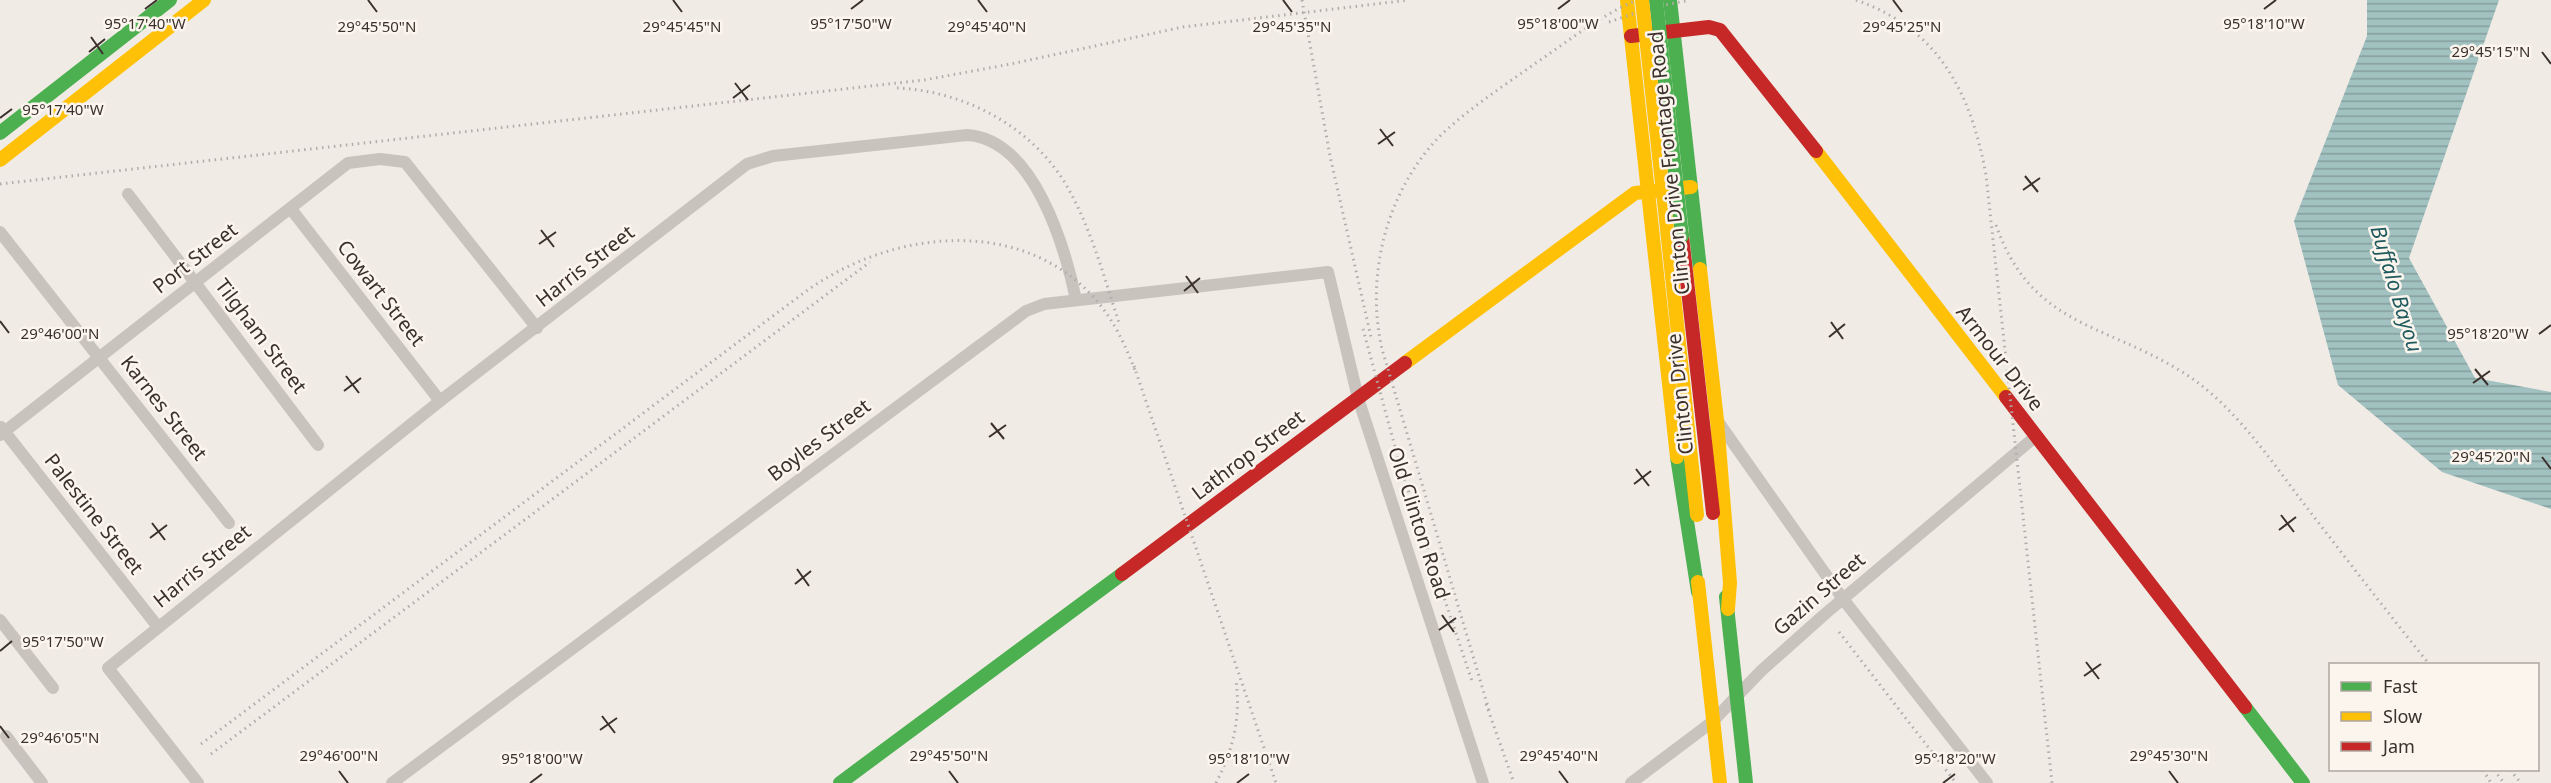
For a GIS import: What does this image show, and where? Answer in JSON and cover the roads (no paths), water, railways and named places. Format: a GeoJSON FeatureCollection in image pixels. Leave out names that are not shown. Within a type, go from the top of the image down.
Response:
{"type":"FeatureCollection","features":[{"type":"Feature","properties":{"kind":"street"},"geometry":{"type":"LineString","coordinates":[[0,133],[170,0]]}},
{"type":"Feature","properties":{"kind":"street","name":"Clinton Drive Frontage Road"},"geometry":{"type":"LineString","coordinates":[[1627,0],[1672,421],[1698,592]]}},
{"type":"Feature","properties":{"kind":"street","name":"Clinton Drive"},"geometry":{"type":"LineString","coordinates":[[1642,0],[1728,609],[1746,783]]}},
{"type":"Feature","properties":{"kind":"street","name":"Clinton Drive"},"geometry":{"type":"LineString","coordinates":[[1656,0],[1694,482],[1698,592],[1720,783]]}},
{"type":"Feature","properties":{"kind":"street","name":"Clinton Drive Frontage Road"},"geometry":{"type":"LineString","coordinates":[[1671,0],[1717,420],[1730,583],[1728,609]]}},
{"type":"Feature","properties":{"kind":"street"},"geometry":{"type":"LineString","coordinates":[[0,160],[203,1]]}},
{"type":"Feature","properties":{"kind":"street","name":"Armour Drive"},"geometry":{"type":"LineString","coordinates":[[1631,36],[1709,27],[1720,30],[1732,42],[2303,783]]}},
{"type":"Feature","properties":{"kind":"street","name":"Harris Street"},"geometry":{"type":"LineString","coordinates":[[191,781],[108,668],[440,401],[537,328],[740,168],[755,160],[967,135],[986,138],[1004,151],[1041,196],[1059,238],[1076,300]]}},
{"type":"Feature","properties":{"kind":"street","name":"Port Street"},"geometry":{"type":"LineString","coordinates":[[2,430],[100,357],[348,163],[380,159],[405,162],[537,328]]}},
{"type":"Feature","properties":{"kind":"street","name":"Lathrop Street"},"geometry":{"type":"LineString","coordinates":[[840,783],[1635,193],[1691,187]]}},
{"type":"Feature","properties":{"kind":"street","name":"Tilgham Street"},"geometry":{"type":"LineString","coordinates":[[128,194],[318,445]]}},
{"type":"Feature","properties":{"kind":"street","name":"Cowart Street"},"geometry":{"type":"LineString","coordinates":[[291,209],[440,401]]}},
{"type":"Feature","properties":{"kind":"street","name":"Karnes Street"},"geometry":{"type":"LineString","coordinates":[[0,232],[229,523]]}},
{"type":"Feature","properties":{"kind":"street","name":"Old Clinton Road"},"geometry":{"type":"LineString","coordinates":[[1328,272],[1358,398],[1483,783]]}},
{"type":"Feature","properties":{"kind":"street","name":"Boyles Street"},"geometry":{"type":"LineString","coordinates":[[392,783],[1018,316],[1044,304],[1328,272]]}},
{"type":"Feature","properties":{"kind":"street"},"geometry":{"type":"LineString","coordinates":[[1717,420],[1843,599],[1987,783]]}},
{"type":"Feature","properties":{"kind":"street","name":"Palestine Street"},"geometry":{"type":"LineString","coordinates":[[2,430],[158,627]]}},
{"type":"Feature","properties":{"kind":"street","name":"Gazin Street"},"geometry":{"type":"LineString","coordinates":[[1630,783],[1712,722],[1738,694],[1843,599],[2036,436]]}},
{"type":"Feature","properties":{"kind":"street"},"geometry":{"type":"LineString","coordinates":[[0,620],[53,688]]}},
{"type":"Feature","properties":{"kind":"street"},"geometry":{"type":"LineString","coordinates":[[6,736],[42,783]]}},
{"type":"Feature","properties":{"kind":"water","name":"Buffalo Bayou"},"geometry":{"type":"Polygon","coordinates":[[[2367,0],[2499,0],[2409,258],[2475,378],[2551,392],[2551,509],[2442,472],[2338,385],[2294,221],[2367,36],[2367,0]]]}},
{"type":"Feature","properties":{"kind":"railway"},"geometry":{"type":"LineString","coordinates":[[1302,0],[1330,156],[1371,337]]}},
{"type":"Feature","properties":{"kind":"railway"},"geometry":{"type":"LineString","coordinates":[[0,184],[924,80],[1183,27],[1409,0]]}},
{"type":"Feature","properties":{"kind":"railway"},"geometry":{"type":"LineString","coordinates":[[1489,710],[1382,349],[1377,320],[1376,292],[1385,234],[1394,206],[1407,180],[1442,134],[1486,98],[1571,39],[1623,6],[1637,0]]}},
{"type":"Feature","properties":{"kind":"railway"},"geometry":{"type":"LineString","coordinates":[[1609,22],[1650,8],[1690,0]]}},
{"type":"Feature","properties":{"kind":"railway"},"geometry":{"type":"LineString","coordinates":[[1856,0],[1885,12],[1930,46],[1960,91],[1980,145],[1986,175],[2052,783]]}},
{"type":"Feature","properties":{"kind":"railway"},"geometry":{"type":"LineString","coordinates":[[897,88],[948,96],[972,105],[996,117],[1037,147],[1054,167],[1077,204],[1120,326]]}},
{"type":"Feature","properties":{"kind":"railway"},"geometry":{"type":"LineString","coordinates":[[1996,225],[2011,258],[2029,283],[2049,302],[2096,330],[2150,354],[2179,370],[2217,398],[2234,415],[2428,663]]}},
{"type":"Feature","properties":{"kind":"railway"},"geometry":{"type":"LineString","coordinates":[[201,744],[805,292],[839,271],[876,255],[915,245],[955,241],[994,244],[1032,254],[1066,273],[1097,301],[1120,335],[1136,373]]}},
{"type":"Feature","properties":{"kind":"railway"},"geometry":{"type":"LineString","coordinates":[[211,754],[870,262]]}},
{"type":"Feature","properties":{"kind":"railway"},"geometry":{"type":"LineString","coordinates":[[1363,329],[1401,469],[1472,681]]}},
{"type":"Feature","properties":{"kind":"railway"},"geometry":{"type":"LineString","coordinates":[[1134,366],[1276,783]]}},
{"type":"Feature","properties":{"kind":"railway"},"geometry":{"type":"LineString","coordinates":[[1839,632],[1956,783]]}},
{"type":"Feature","properties":{"kind":"railway"},"geometry":{"type":"LineString","coordinates":[[1216,783],[1234,734],[1237,708],[1236,681]]}},
{"type":"Feature","properties":{"kind":"railway"},"geometry":{"type":"LineString","coordinates":[[1486,704],[1514,783]]}},
{"type":"Feature","properties":{"kind":"railway"},"geometry":{"type":"LineString","coordinates":[[2484,771],[2491,783]]}},
{"type":"Feature","properties":{"kind":"railway"},"geometry":{"type":"LineString","coordinates":[[2495,771],[2504,783]]}},
{"type":"Feature","properties":{"kind":"railway"},"geometry":{"type":"LineString","coordinates":[[2511,771],[2521,783]]}}]}
